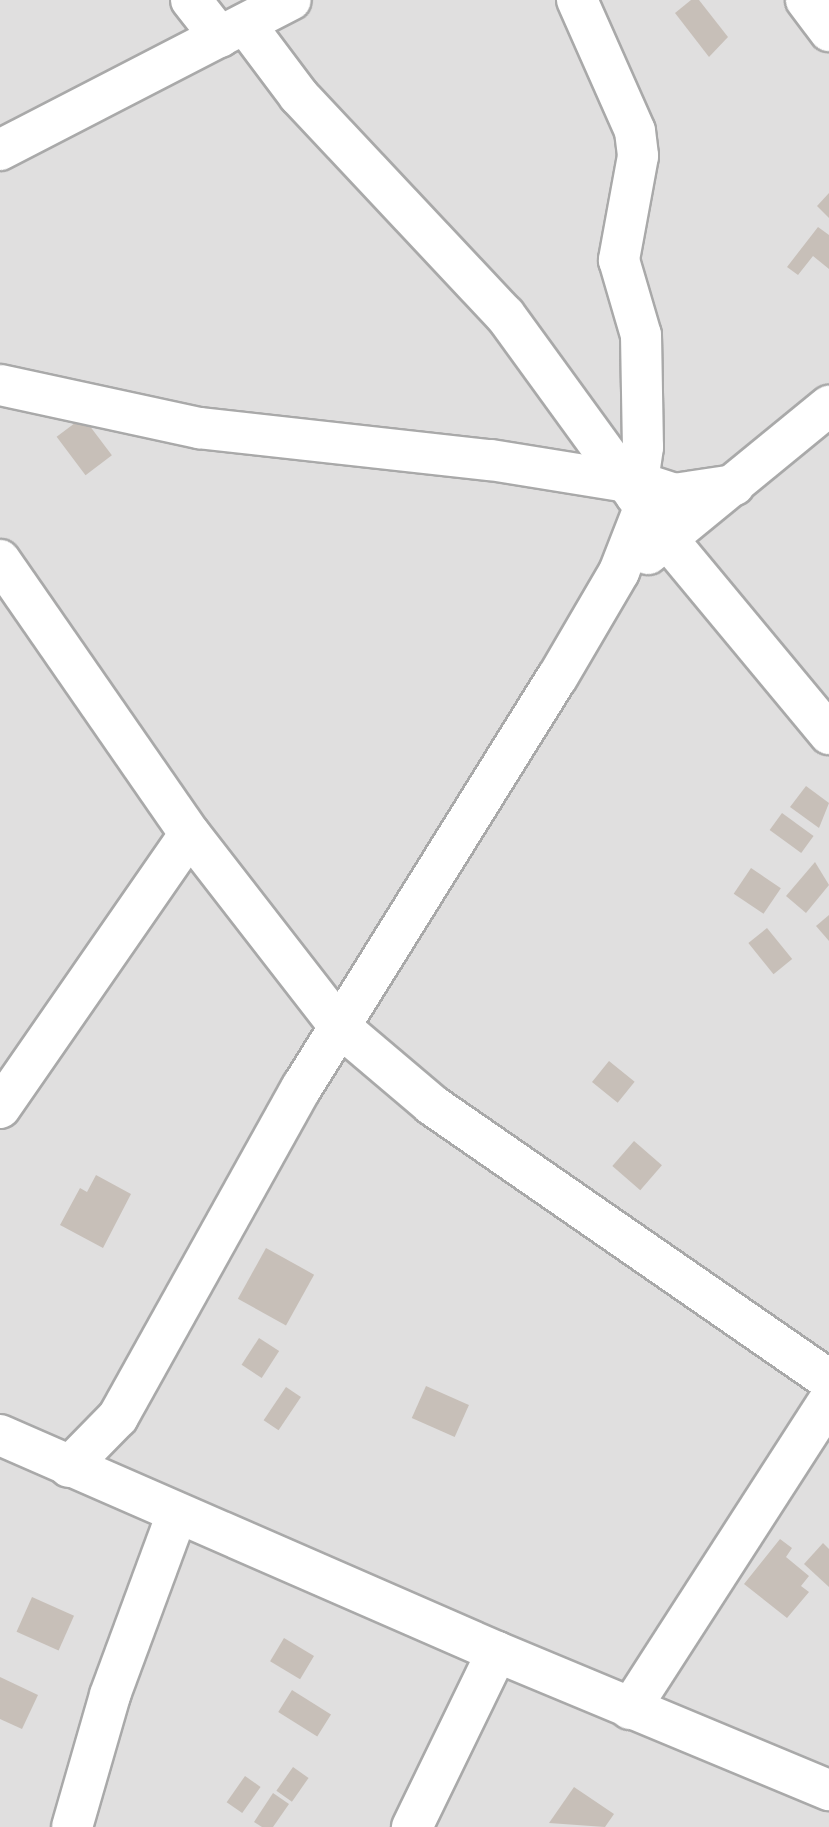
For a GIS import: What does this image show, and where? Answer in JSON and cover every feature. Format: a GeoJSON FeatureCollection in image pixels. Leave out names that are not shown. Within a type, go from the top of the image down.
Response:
{"type":"FeatureCollection","features":[{"type":"Feature","properties":{"kind":"street"},"geometry":{"type":"LineString","coordinates":[[191,0],[233,30],[299,96],[504,315],[635,501],[829,734]]}},
{"type":"Feature","properties":{"kind":"street"},"geometry":{"type":"LineString","coordinates":[[0,150],[291,0]]}},
{"type":"Feature","properties":{"kind":"street"},"geometry":{"type":"LineString","coordinates":[[68,1467],[118,1417],[339,1026],[619,572],[635,501],[641,335],[619,260],[638,156],[636,131],[577,0]]}},
{"type":"Feature","properties":{"kind":"street"},"geometry":{"type":"LineString","coordinates":[[806,0],[829,31]]}},
{"type":"Feature","properties":{"kind":"street"},"geometry":{"type":"LineString","coordinates":[[0,386],[199,428],[635,501],[734,485],[829,406]]}},
{"type":"Feature","properties":{"kind":"street"},"geometry":{"type":"LineString","coordinates":[[635,501],[734,485]]}},
{"type":"Feature","properties":{"kind":"street"},"geometry":{"type":"LineString","coordinates":[[0,560],[190,834],[339,1026],[432,1105],[829,1380]]}},
{"type":"Feature","properties":{"kind":"street"},"geometry":{"type":"LineString","coordinates":[[0,1108],[190,834]]}},
{"type":"Feature","properties":{"kind":"street"},"geometry":{"type":"LineString","coordinates":[[630,1709],[829,1400]]}},
{"type":"Feature","properties":{"kind":"street"},"geometry":{"type":"LineString","coordinates":[[118,1417],[128,1495]]}},
{"type":"Feature","properties":{"kind":"street"},"geometry":{"type":"LineString","coordinates":[[0,1435],[176,1517],[829,1790]]}},
{"type":"Feature","properties":{"kind":"street"},"geometry":{"type":"LineString","coordinates":[[72,1827],[110,1694],[176,1517]]}},
{"type":"Feature","properties":{"kind":"street"},"geometry":{"type":"LineString","coordinates":[[412,1827],[497,1652]]}},
{"type":"Feature","properties":{"kind":"shaded area"},"geometry":{"type":"Polygon","coordinates":[[[0,0],[829,0],[829,1827],[0,1827],[0,0]]]}},
{"type":"Feature","properties":{"kind":"building"},"geometry":{"type":"Polygon","coordinates":[[[691,0],[699,0],[728,37],[709,57],[675,13],[691,0]]]}},
{"type":"Feature","properties":{"kind":"building"},"geometry":{"type":"Polygon","coordinates":[[[829,193],[829,218],[817,206],[829,193]]]}},
{"type":"Feature","properties":{"kind":"building"},"geometry":{"type":"Polygon","coordinates":[[[818,227],[829,235],[829,269],[813,256],[798,275],[787,267],[818,227]]]}},
{"type":"Feature","properties":{"kind":"building"},"geometry":{"type":"Polygon","coordinates":[[[83,417],[112,455],[86,475],[57,437],[83,417]]]}},
{"type":"Feature","properties":{"kind":"building"},"geometry":{"type":"Polygon","coordinates":[[[806,786],[829,803],[819,828],[790,807],[806,786]]]}},
{"type":"Feature","properties":{"kind":"building"},"geometry":{"type":"Polygon","coordinates":[[[782,813],[814,836],[801,853],[770,830],[782,813]]]}},
{"type":"Feature","properties":{"kind":"building"},"geometry":{"type":"Polygon","coordinates":[[[815,862],[829,885],[806,913],[786,896],[815,862]]]}},
{"type":"Feature","properties":{"kind":"building"},"geometry":{"type":"Polygon","coordinates":[[[751,868],[781,888],[764,914],[734,894],[751,868]]]}},
{"type":"Feature","properties":{"kind":"building"},"geometry":{"type":"Polygon","coordinates":[[[829,915],[829,941],[816,926],[829,915]]]}},
{"type":"Feature","properties":{"kind":"building"},"geometry":{"type":"Polygon","coordinates":[[[767,928],[792,959],[774,974],[748,943],[767,928]]]}},
{"type":"Feature","properties":{"kind":"building"},"geometry":{"type":"Polygon","coordinates":[[[609,1061],[635,1082],[618,1103],[592,1082],[609,1061]]]}},
{"type":"Feature","properties":{"kind":"building"},"geometry":{"type":"Polygon","coordinates":[[[634,1141],[662,1165],[640,1190],[612,1166],[634,1141]]]}},
{"type":"Feature","properties":{"kind":"building"},"geometry":{"type":"Polygon","coordinates":[[[96,1175],[131,1194],[103,1248],[60,1225],[80,1188],[87,1192],[96,1175]]]}},
{"type":"Feature","properties":{"kind":"building"},"geometry":{"type":"Polygon","coordinates":[[[266,1248],[314,1275],[286,1325],[238,1299],[266,1248]]]}},
{"type":"Feature","properties":{"kind":"building"},"geometry":{"type":"Polygon","coordinates":[[[259,1338],[279,1351],[262,1378],[242,1365],[259,1338]]]}},
{"type":"Feature","properties":{"kind":"building"},"geometry":{"type":"Polygon","coordinates":[[[426,1386],[469,1405],[455,1437],[412,1418],[426,1386]]]}},
{"type":"Feature","properties":{"kind":"building"},"geometry":{"type":"Polygon","coordinates":[[[286,1387],[301,1397],[279,1430],[264,1420],[286,1387]]]}},
{"type":"Feature","properties":{"kind":"building"},"geometry":{"type":"Polygon","coordinates":[[[780,1539],[792,1548],[786,1557],[809,1576],[801,1586],[809,1592],[787,1618],[744,1584],[780,1539]]]}},
{"type":"Feature","properties":{"kind":"building"},"geometry":{"type":"Polygon","coordinates":[[[823,1543],[829,1549],[829,1587],[804,1564],[823,1543]]]}},
{"type":"Feature","properties":{"kind":"building"},"geometry":{"type":"Polygon","coordinates":[[[32,1597],[74,1616],[59,1650],[17,1632],[32,1597]]]}},
{"type":"Feature","properties":{"kind":"building"},"geometry":{"type":"Polygon","coordinates":[[[284,1638],[314,1656],[300,1679],[270,1661],[284,1638]]]}},
{"type":"Feature","properties":{"kind":"building"},"geometry":{"type":"Polygon","coordinates":[[[0,1677],[38,1695],[22,1729],[0,1719],[0,1677]]]}},
{"type":"Feature","properties":{"kind":"building"},"geometry":{"type":"Polygon","coordinates":[[[292,1690],[331,1714],[317,1736],[278,1712],[292,1690]]]}},
{"type":"Feature","properties":{"kind":"building"},"geometry":{"type":"Polygon","coordinates":[[[293,1767],[309,1778],[292,1802],[276,1791],[293,1767]]]}},
{"type":"Feature","properties":{"kind":"building"},"geometry":{"type":"Polygon","coordinates":[[[245,1776],[261,1787],[242,1813],[227,1802],[245,1776]]]}},
{"type":"Feature","properties":{"kind":"building"},"geometry":{"type":"Polygon","coordinates":[[[574,1787],[614,1814],[605,1827],[549,1823],[574,1787]]]}},
{"type":"Feature","properties":{"kind":"building"},"geometry":{"type":"Polygon","coordinates":[[[273,1793],[289,1804],[273,1827],[262,1827],[254,1822],[273,1793]]]}}]}
